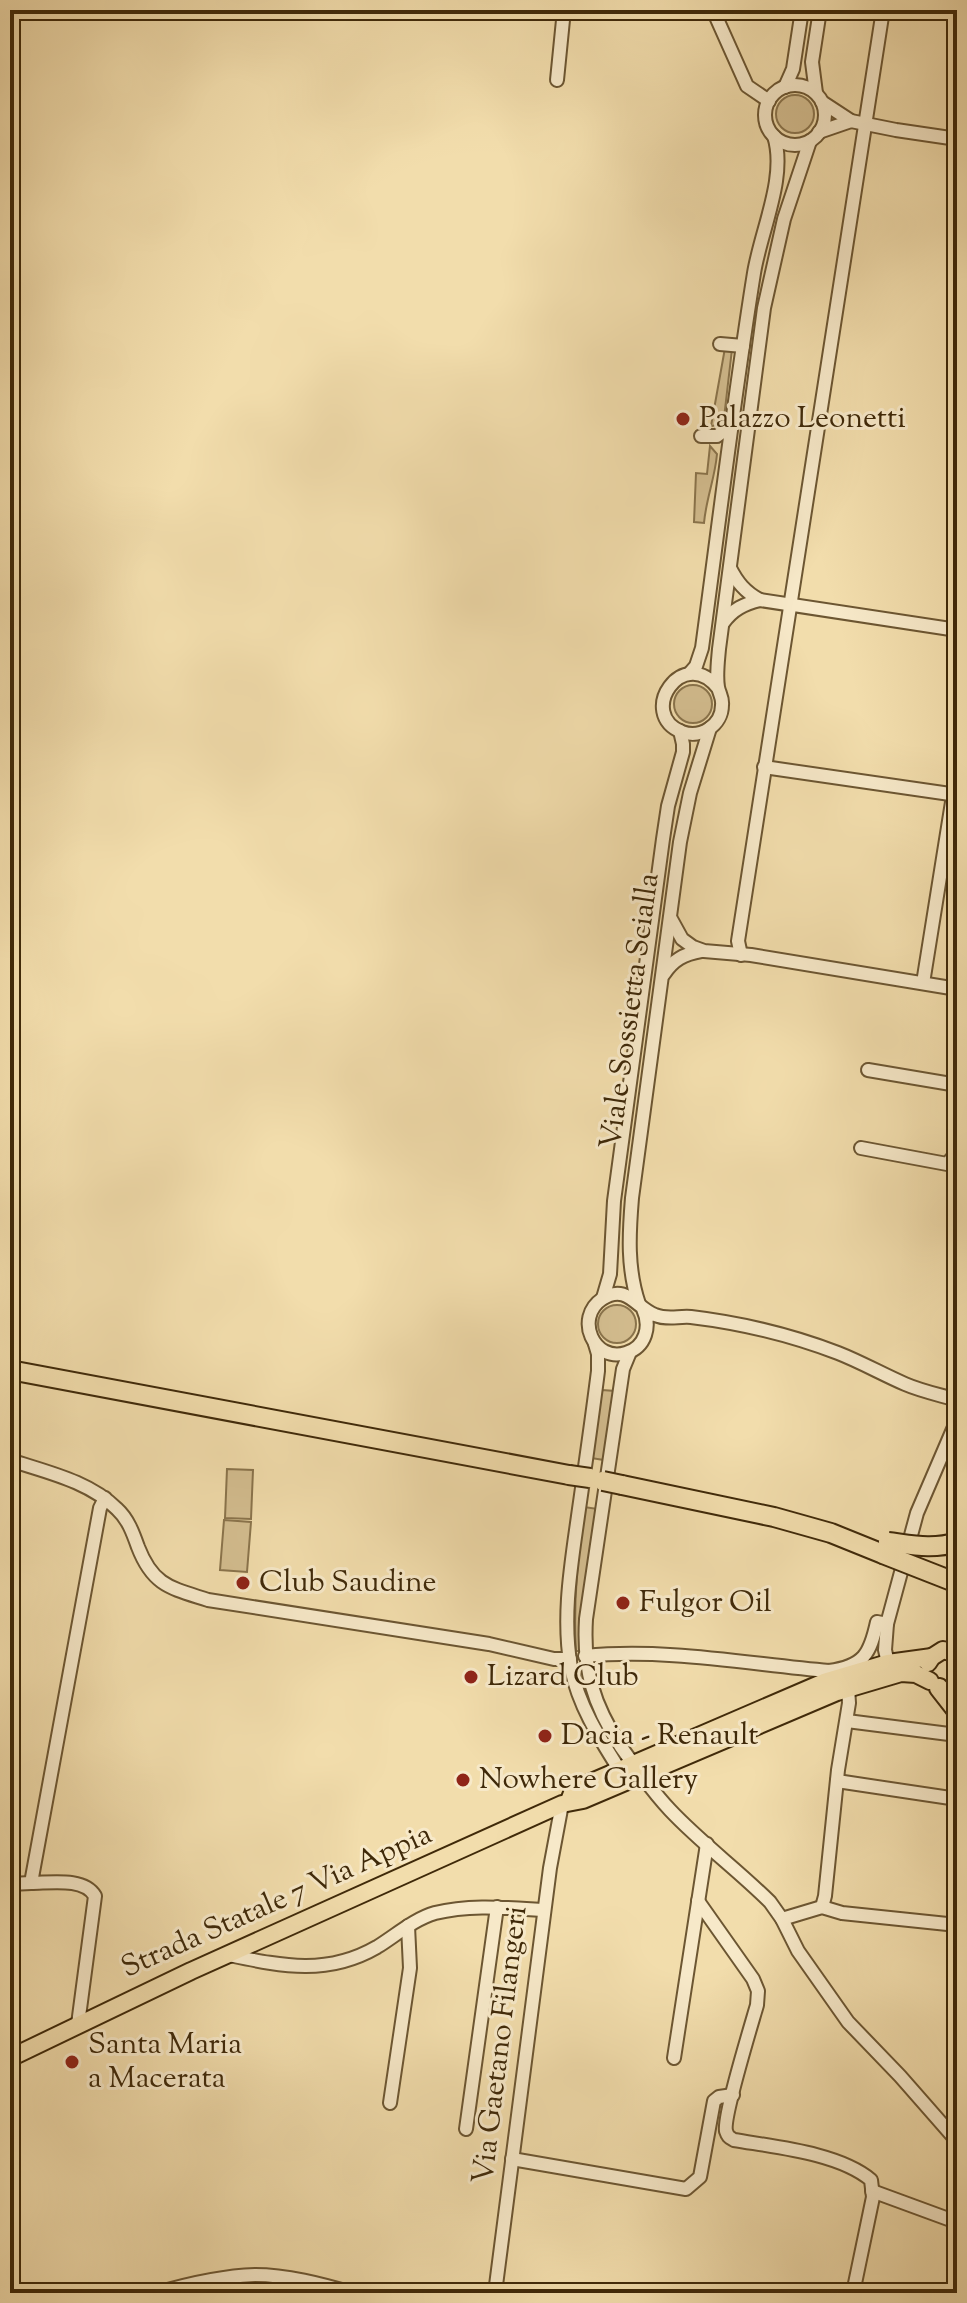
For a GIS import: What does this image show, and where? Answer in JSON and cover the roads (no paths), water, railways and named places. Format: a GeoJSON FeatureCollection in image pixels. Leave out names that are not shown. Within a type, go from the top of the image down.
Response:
{"type":"FeatureCollection","features":[{"type":"Feature","properties":{"kind":"highway"},"geometry":{"type":"LineString","coordinates":[[10,1370],[622,1485],[774,1517],[886,1548],[957,1583]]}},
{"type":"Feature","properties":{"kind":"highway"},"geometry":{"type":"LineString","coordinates":[[886,1548],[945,1546],[957,1542]]}},
{"type":"Feature","properties":{"kind":"highway"},"geometry":{"type":"LineString","coordinates":[[942,1685],[957,1711]]}},
{"type":"Feature","properties":{"kind":"main road","name":"Strada Statale 7 Via Appia"},"geometry":{"type":"LineString","coordinates":[[10,2058],[78,2024],[566,1802],[583,1800],[629,1773],[814,1687],[888,1663],[932,1657],[943,1650],[957,1653]]}},
{"type":"Feature","properties":{"kind":"main road"},"geometry":{"type":"LineString","coordinates":[[932,1657],[927,1668],[942,1685]]}},
{"type":"Feature","properties":{"kind":"main road","name":"Strada Statale 7 Via Appia"},"geometry":{"type":"LineString","coordinates":[[629,1773],[848,1688],[901,1673],[916,1674],[942,1685]]}},
{"type":"Feature","properties":{"kind":"street"},"geometry":{"type":"LineString","coordinates":[[557,80],[564,10]]}},
{"type":"Feature","properties":{"kind":"street"},"geometry":{"type":"LineString","coordinates":[[713,10],[747,86],[769,101],[785,87],[801,85],[858,122],[957,139]]}},
{"type":"Feature","properties":{"kind":"street","name":"Viale Sossietta Scialla"},"geometry":{"type":"LineString","coordinates":[[646,1333],[647,1320],[631,1275],[630,1221],[680,842],[710,728],[721,713],[719,649],[770,275],[791,193],[814,137],[824,121],[812,62],[820,10]]}},
{"type":"Feature","properties":{"kind":"street"},"geometry":{"type":"LineString","coordinates":[[741,955],[738,941],[790,604],[858,122],[883,10]]}},
{"type":"Feature","properties":{"kind":"street"},"geometry":{"type":"LineString","coordinates":[[785,87],[793,69],[799,12]]}},
{"type":"Feature","properties":{"kind":"street","name":"Viale Sossietta Scialla"},"geometry":{"type":"LineString","coordinates":[[629,1773],[589,1719],[570,1659],[567,1630],[568,1592],[599,1362],[588,1322],[591,1311],[603,1298],[610,1274],[614,1201],[663,839],[668,806],[683,752],[680,731],[667,718],[663,701],[670,685],[696,666],[702,648],[755,269],[778,176],[778,150],[766,120],[769,101]]}},
{"type":"Feature","properties":{"kind":"street"},"geometry":{"type":"LineString","coordinates":[[774,136],[791,144],[858,122]]}},
{"type":"Feature","properties":{"kind":"street"},"geometry":{"type":"LineString","coordinates":[[722,344],[743,346]]}},
{"type":"Feature","properties":{"kind":"street"},"geometry":{"type":"LineString","coordinates":[[728,456],[722,444],[706,437],[722,434],[733,424]]}},
{"type":"Feature","properties":{"kind":"street"},"geometry":{"type":"LineString","coordinates":[[730,568],[744,589],[760,600]]}},
{"type":"Feature","properties":{"kind":"street"},"geometry":{"type":"LineString","coordinates":[[722,624],[741,606],[760,600],[957,630]]}},
{"type":"Feature","properties":{"kind":"street"},"geometry":{"type":"LineString","coordinates":[[689,674],[706,677],[718,688]]}},
{"type":"Feature","properties":{"kind":"street"},"geometry":{"type":"LineString","coordinates":[[680,731],[692,734],[710,728]]}},
{"type":"Feature","properties":{"kind":"street"},"geometry":{"type":"LineString","coordinates":[[764,767],[955,795]]}},
{"type":"Feature","properties":{"kind":"street"},"geometry":{"type":"LineString","coordinates":[[923,983],[957,771]]}},
{"type":"Feature","properties":{"kind":"street"},"geometry":{"type":"LineString","coordinates":[[670,918],[682,939],[704,951],[957,989]]}},
{"type":"Feature","properties":{"kind":"street"},"geometry":{"type":"LineString","coordinates":[[663,977],[678,958],[704,951]]}},
{"type":"Feature","properties":{"kind":"street"},"geometry":{"type":"LineString","coordinates":[[868,1070],[957,1085]]}},
{"type":"Feature","properties":{"kind":"street"},"geometry":{"type":"LineString","coordinates":[[861,1148],[947,1164],[957,1148]]}},
{"type":"Feature","properties":{"kind":"street"},"geometry":{"type":"LineString","coordinates":[[603,1298],[630,1297],[657,1316],[726,1322],[772,1332],[840,1354],[907,1385],[957,1400]]}},
{"type":"Feature","properties":{"kind":"street"},"geometry":{"type":"LineString","coordinates":[[669,1318],[646,1333],[640,1344],[630,1352],[623,1369],[589,1594],[585,1656],[600,1711],[629,1773],[753,1885],[782,1919],[798,1951],[848,2022],[957,2141]]}},
{"type":"Feature","properties":{"kind":"street"},"geometry":{"type":"LineString","coordinates":[[595,1344],[611,1354],[630,1352]]}},
{"type":"Feature","properties":{"kind":"street"},"geometry":{"type":"LineString","coordinates":[[888,1663],[885,1650],[887,1624],[917,1513],[957,1420]]}},
{"type":"Feature","properties":{"kind":"street"},"geometry":{"type":"LineString","coordinates":[[10,1460],[62,1477],[105,1498],[119,1510],[153,1576],[173,1589],[208,1600],[489,1644],[554,1659],[570,1659]]}},
{"type":"Feature","properties":{"kind":"street"},"geometry":{"type":"LineString","coordinates":[[31,1883],[100,1508],[105,1498]]}},
{"type":"Feature","properties":{"kind":"street"},"geometry":{"type":"LineString","coordinates":[[585,1656],[655,1654],[837,1670],[863,1659],[872,1645],[877,1622],[887,1624]]}},
{"type":"Feature","properties":{"kind":"street"},"geometry":{"type":"LineString","coordinates":[[807,1668],[814,1687]]}},
{"type":"Feature","properties":{"kind":"street"},"geometry":{"type":"LineString","coordinates":[[822,1907],[847,1721],[848,1688]]}},
{"type":"Feature","properties":{"kind":"street"},"geometry":{"type":"LineString","coordinates":[[847,1721],[949,1734]]}},
{"type":"Feature","properties":{"kind":"street"},"geometry":{"type":"LineString","coordinates":[[837,1781],[957,1799]]}},
{"type":"Feature","properties":{"kind":"street","name":"Via Gaetano Filangeri"},"geometry":{"type":"LineString","coordinates":[[495,2293],[544,1910],[566,1802]]}},
{"type":"Feature","properties":{"kind":"street"},"geometry":{"type":"LineString","coordinates":[[674,2058],[707,1844]]}},
{"type":"Feature","properties":{"kind":"street"},"geometry":{"type":"LineString","coordinates":[[10,1884],[77,1884],[91,1888],[95,1896],[78,2024]]}},
{"type":"Feature","properties":{"kind":"street"},"geometry":{"type":"LineString","coordinates":[[698,1901],[753,1979],[758,1991],[725,2128],[728,2136],[734,2140],[801,2151],[860,2170],[871,2180],[873,2197],[853,2293]]}},
{"type":"Feature","properties":{"kind":"street"},"geometry":{"type":"LineString","coordinates":[[229,1955],[286,1965],[327,1965],[367,1952],[422,1918],[436,1913],[497,1907],[544,1910]]}},
{"type":"Feature","properties":{"kind":"street"},"geometry":{"type":"LineString","coordinates":[[466,2129],[497,1907]]}},
{"type":"Feature","properties":{"kind":"street"},"geometry":{"type":"LineString","coordinates":[[782,1919],[822,1907],[842,1913],[957,1925]]}},
{"type":"Feature","properties":{"kind":"street"},"geometry":{"type":"LineString","coordinates":[[390,2103],[410,1968],[408,1926]]}},
{"type":"Feature","properties":{"kind":"street"},"geometry":{"type":"LineString","coordinates":[[512,2159],[686,2189],[700,2177],[714,2101],[734,2091]]}},
{"type":"Feature","properties":{"kind":"street"},"geometry":{"type":"LineString","coordinates":[[872,2191],[957,2220]]}},
{"type":"Feature","properties":{"kind":"street"},"geometry":{"type":"LineString","coordinates":[[157,2293],[231,2277],[256,2275],[318,2284],[352,2293]]}},
{"type":"Feature","properties":{"kind":"place","name":"Palazzo Leonetti"},"geometry":{"type":"Point","coordinates":[683,419]}},
{"type":"Feature","properties":{"kind":"place","name":"Club Saudine"},"geometry":{"type":"Point","coordinates":[243,1583]}},
{"type":"Feature","properties":{"kind":"place","name":"Fulgor Oil"},"geometry":{"type":"Point","coordinates":[623,1603]}},
{"type":"Feature","properties":{"kind":"place","name":"Lizard Club"},"geometry":{"type":"Point","coordinates":[471,1677]}},
{"type":"Feature","properties":{"kind":"place","name":"Dacia - Renault"},"geometry":{"type":"Point","coordinates":[545,1736]}},
{"type":"Feature","properties":{"kind":"place","name":"Nowhere Gallery"},"geometry":{"type":"Point","coordinates":[463,1780]}},
{"type":"Feature","properties":{"kind":"place","name":"Santa Maria a Macerata"},"geometry":{"type":"Point","coordinates":[72,2062]}}]}
